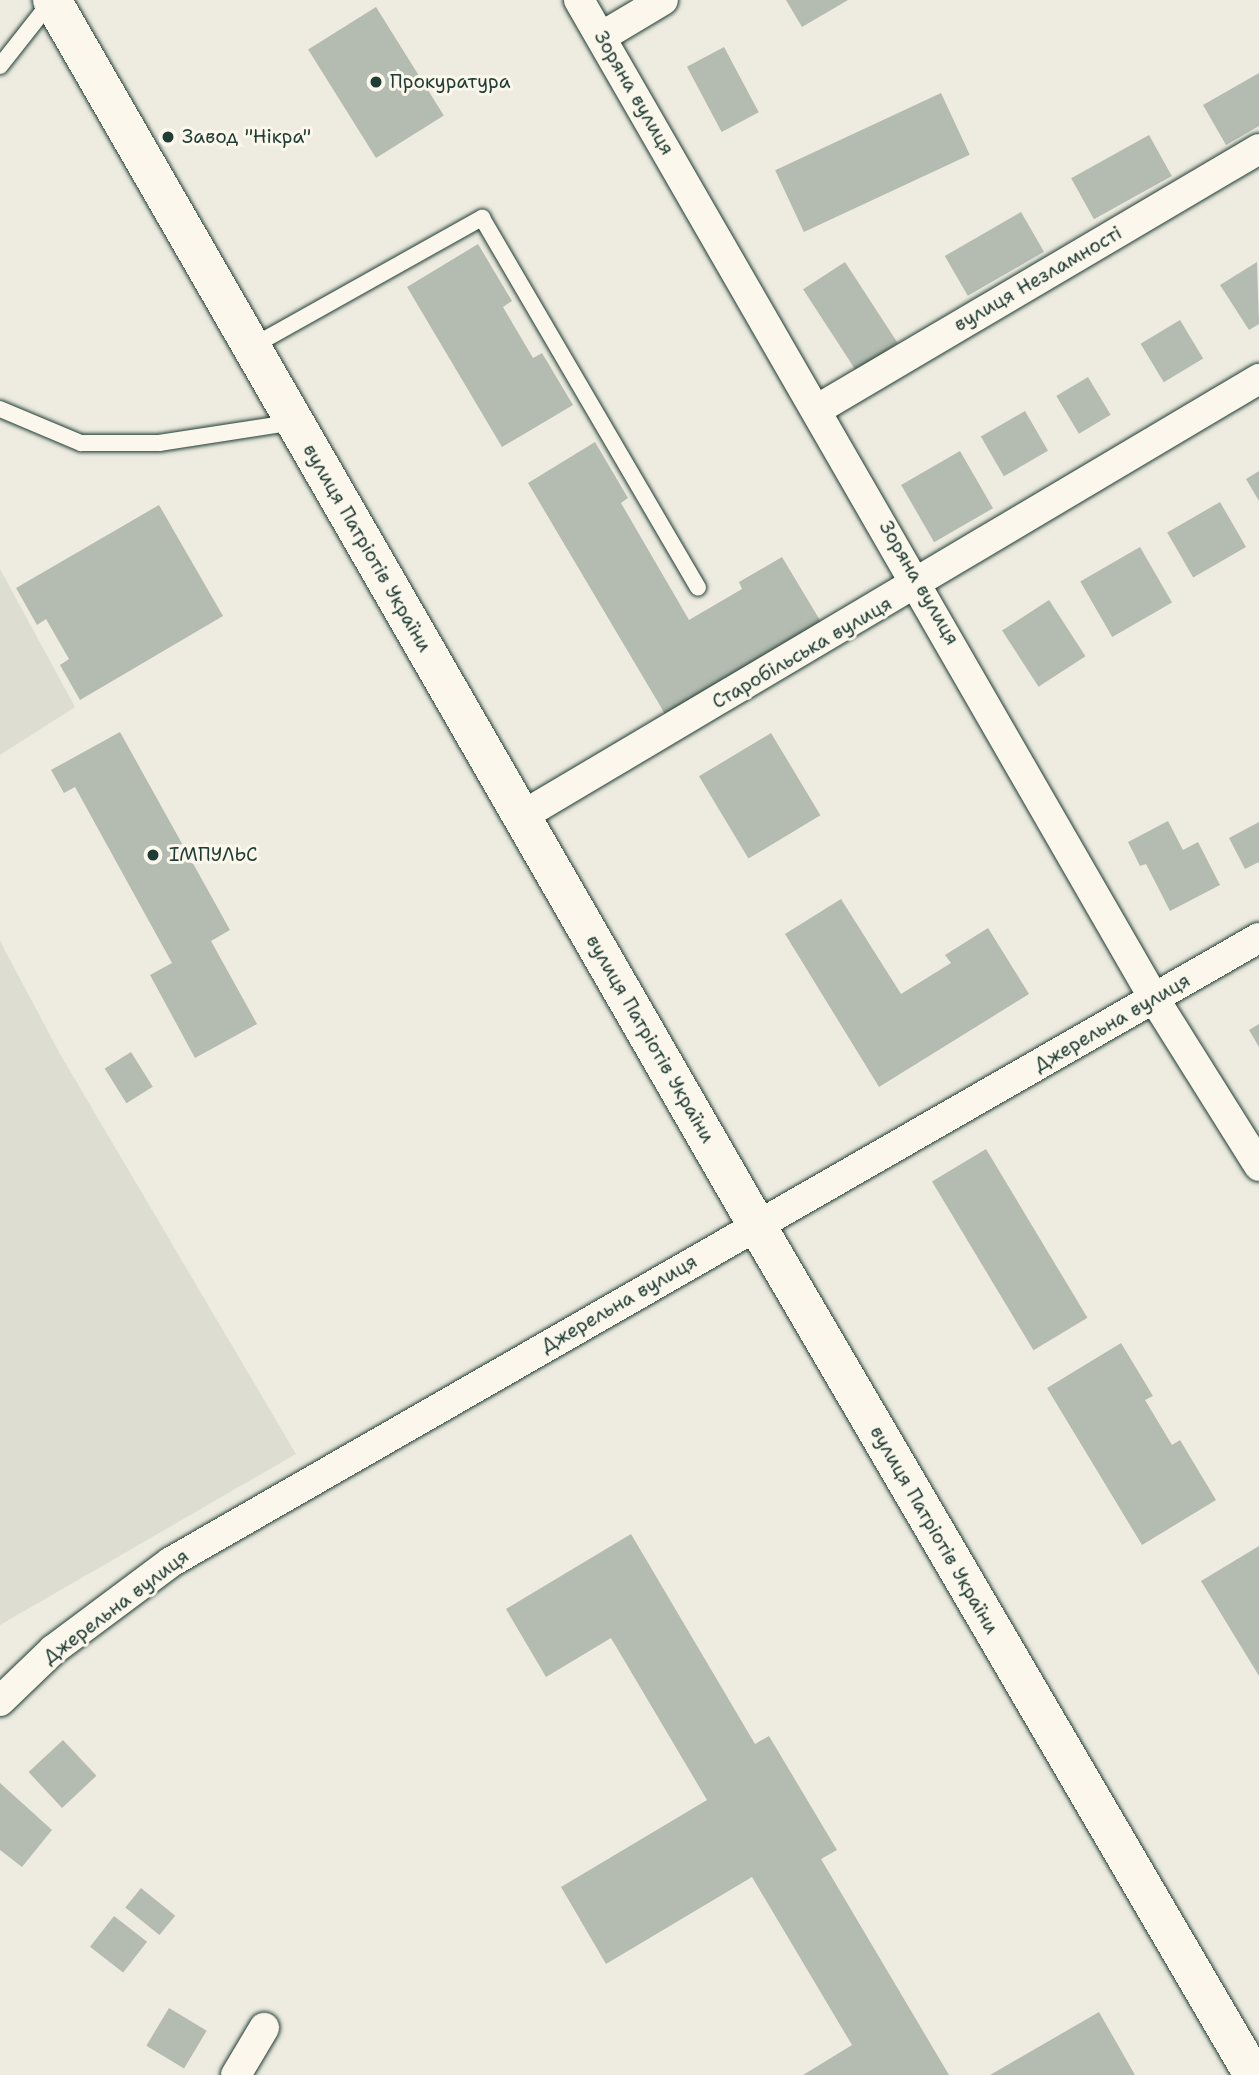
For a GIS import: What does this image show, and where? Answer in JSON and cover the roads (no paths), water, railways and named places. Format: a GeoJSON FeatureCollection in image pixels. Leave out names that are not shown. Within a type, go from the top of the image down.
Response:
{"type":"FeatureCollection","features":[{"type":"Feature","properties":{"kind":"main road","name":"вулиця Патріотів України"},"geometry":{"type":"LineString","coordinates":[[52,0],[756,1224],[1252,2075]]}},
{"type":"Feature","properties":{"kind":"street","name":"Зоряна вулиця"},"geometry":{"type":"LineString","coordinates":[[579,0],[920,584],[1155,1000],[1259,1166]]}},
{"type":"Feature","properties":{"kind":"street"},"geometry":{"type":"LineString","coordinates":[[601,37],[663,0]]}},
{"type":"Feature","properties":{"kind":"street","name":"вулиця Незламності"},"geometry":{"type":"LineString","coordinates":[[818,409],[1259,149]]}},
{"type":"Feature","properties":{"kind":"street","name":"Старобільська вулиця"},"geometry":{"type":"LineString","coordinates":[[522,816],[920,584],[1259,379]]}},
{"type":"Feature","properties":{"kind":"street","name":"Джерельна вулиця"},"geometry":{"type":"LineString","coordinates":[[0,1701],[54,1650],[171,1562],[756,1224],[1155,1000],[1259,938]]}},
{"type":"Feature","properties":{"kind":"street"},"geometry":{"type":"LineString","coordinates":[[236,2075],[264,2028]]}},
{"type":"Feature","properties":{"kind":"lane"},"geometry":{"type":"LineString","coordinates":[[0,66],[52,0]]}},
{"type":"Feature","properties":{"kind":"lane"},"geometry":{"type":"LineString","coordinates":[[251,347],[482,218],[698,587]]}},
{"type":"Feature","properties":{"kind":"lane"},"geometry":{"type":"LineString","coordinates":[[0,409],[82,443],[159,443],[294,422]]}},
{"type":"Feature","properties":{"kind":"place","name":"Прокуратура"},"geometry":{"type":"Point","coordinates":[376,82]}},
{"type":"Feature","properties":{"kind":"place","name":"Завод \"Нікра\""},"geometry":{"type":"Point","coordinates":[168,137]}},
{"type":"Feature","properties":{"kind":"place","name":"ІМПУЛЬС"},"geometry":{"type":"Point","coordinates":[153,855]}}]}
